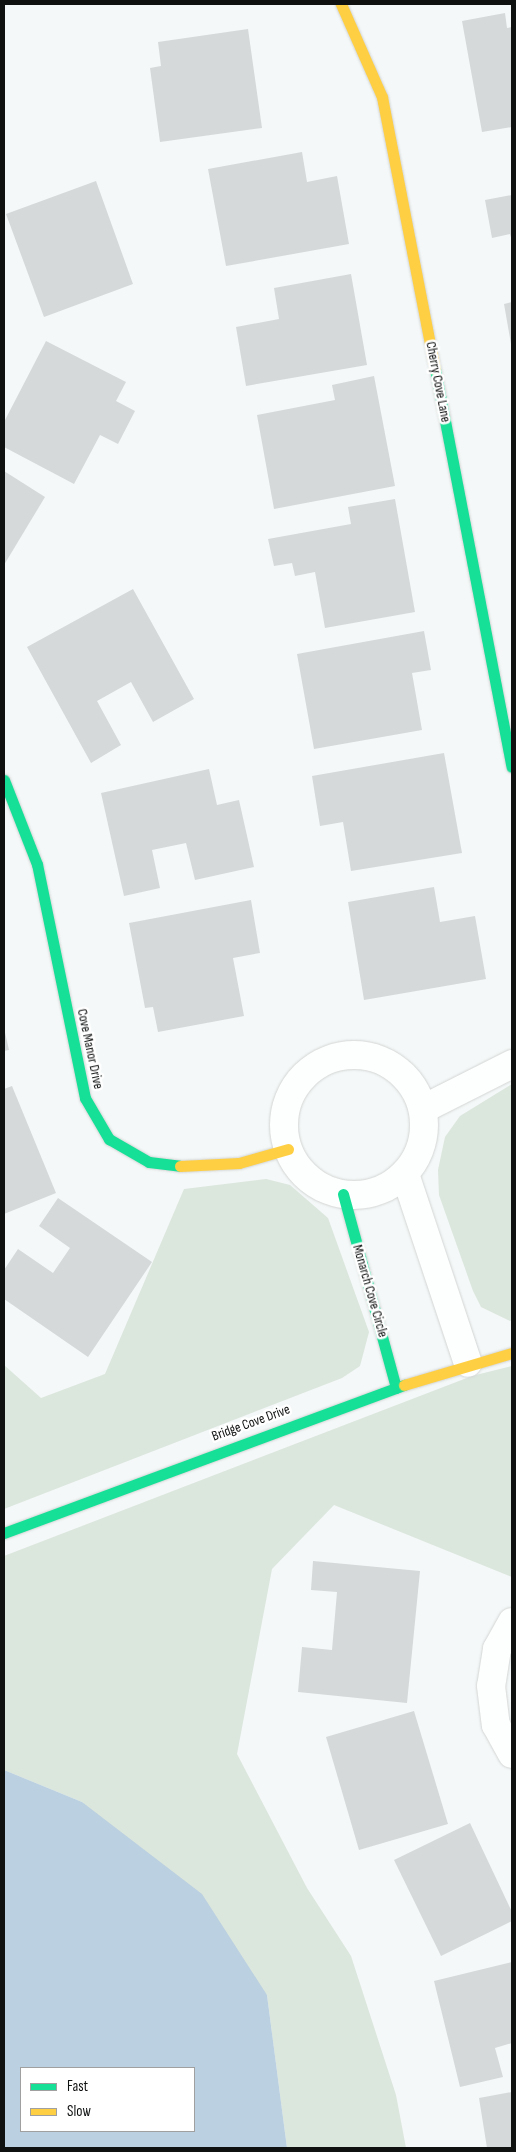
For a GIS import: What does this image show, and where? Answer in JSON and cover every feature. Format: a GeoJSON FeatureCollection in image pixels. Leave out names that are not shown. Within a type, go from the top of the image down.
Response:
{"type":"FeatureCollection","features":[{"type":"Feature","properties":{"kind":"street","name":"Cherry Cove Lane"},"geometry":{"type":"LineString","coordinates":[[342,4],[382,97],[512,767]]}},
{"type":"Feature","properties":{"kind":"street","name":"Cove Manor Drive"},"geometry":{"type":"LineString","coordinates":[[4,780],[37,864],[85,1098],[109,1139],[149,1162],[190,1168],[239,1163],[288,1149]]}},
{"type":"Feature","properties":{"kind":"street"},"geometry":{"type":"LineString","coordinates":[[358,1054],[387,1062],[415,1088],[423,1109],[420,1147],[405,1174],[376,1192],[343,1194],[310,1179],[288,1149],[284,1114],[289,1097],[315,1066],[335,1056],[358,1054]]}},
{"type":"Feature","properties":{"kind":"street"},"geometry":{"type":"LineString","coordinates":[[423,1109],[512,1064]]}},
{"type":"Feature","properties":{"kind":"street"},"geometry":{"type":"LineString","coordinates":[[405,1174],[468,1363]]}},
{"type":"Feature","properties":{"kind":"street","name":"Monarch Cove Circle"},"geometry":{"type":"LineString","coordinates":[[343,1194],[396,1388]]}},
{"type":"Feature","properties":{"kind":"street","name":"Bridge Cove Drive"},"geometry":{"type":"LineString","coordinates":[[4,1533],[396,1388],[468,1363],[512,1353]]}},
{"type":"Feature","properties":{"kind":"street"},"geometry":{"type":"LineString","coordinates":[[512,1622],[498,1649],[491,1686],[496,1725],[512,1754]]}},
{"type":"Feature","properties":{"kind":"shaded area"},"geometry":{"type":"Polygon","coordinates":[[[512,1084],[512,1320],[510,1321],[481,1307],[473,1291],[439,1195],[438,1170],[445,1137],[460,1116],[512,1084]]]}},
{"type":"Feature","properties":{"kind":"shaded area"},"geometry":{"type":"Polygon","coordinates":[[[266,1179],[290,1185],[328,1218],[369,1332],[360,1366],[342,1378],[4,1509],[4,1365],[41,1398],[105,1374],[184,1189],[266,1179]]]}},
{"type":"Feature","properties":{"kind":"shaded area"},"geometry":{"type":"Polygon","coordinates":[[[512,1366],[512,1577],[334,1505],[272,1569],[237,1754],[307,1888],[351,1956],[396,2095],[406,2148],[287,2148],[267,1995],[82,1802],[4,1770],[4,1556],[472,1376],[512,1366]]]}},
{"type":"Feature","properties":{"kind":"water"},"geometry":{"type":"Polygon","coordinates":[[[4,1770],[82,1802],[202,1894],[267,1995],[287,2148],[4,2148],[4,1770]]]}},
{"type":"Feature","properties":{"kind":"building"},"geometry":{"type":"Polygon","coordinates":[[[505,13],[507,28],[512,27],[512,127],[482,132],[462,21],[505,13]]]}},
{"type":"Feature","properties":{"kind":"building"},"geometry":{"type":"Polygon","coordinates":[[[248,29],[262,128],[160,142],[150,68],[161,66],[158,42],[248,29]]]}},
{"type":"Feature","properties":{"kind":"building"},"geometry":{"type":"Polygon","coordinates":[[[302,152],[307,182],[337,176],[349,244],[226,266],[208,169],[302,152]]]}},
{"type":"Feature","properties":{"kind":"building"},"geometry":{"type":"Polygon","coordinates":[[[96,181],[133,284],[44,317],[6,214],[96,181]]]}},
{"type":"Feature","properties":{"kind":"building"},"geometry":{"type":"Polygon","coordinates":[[[512,195],[512,241],[510,234],[492,238],[485,200],[512,195]]]}},
{"type":"Feature","properties":{"kind":"building"},"geometry":{"type":"Polygon","coordinates":[[[351,274],[367,365],[246,386],[236,327],[279,319],[274,288],[351,274]]]}},
{"type":"Feature","properties":{"kind":"building"},"geometry":{"type":"Polygon","coordinates":[[[512,302],[512,343],[511,344],[504,304],[512,302]]]}},
{"type":"Feature","properties":{"kind":"building"},"geometry":{"type":"Polygon","coordinates":[[[46,341],[126,382],[116,401],[135,411],[118,444],[100,435],[74,484],[4,447],[4,422],[46,341]]]}},
{"type":"Feature","properties":{"kind":"building"},"geometry":{"type":"Polygon","coordinates":[[[374,376],[395,486],[274,509],[257,415],[335,400],[332,385],[374,376]]]}},
{"type":"Feature","properties":{"kind":"building"},"geometry":{"type":"Polygon","coordinates":[[[4,471],[45,497],[4,565],[4,471]]]}},
{"type":"Feature","properties":{"kind":"building"},"geometry":{"type":"Polygon","coordinates":[[[395,499],[415,612],[325,628],[315,572],[295,576],[292,563],[274,566],[268,539],[351,524],[348,507],[395,499]]]}},
{"type":"Feature","properties":{"kind":"building"},"geometry":{"type":"Polygon","coordinates":[[[133,589],[194,699],[153,722],[131,682],[97,701],[121,745],[91,763],[27,647],[133,589]]]}},
{"type":"Feature","properties":{"kind":"building"},"geometry":{"type":"Polygon","coordinates":[[[424,631],[431,670],[412,673],[422,730],[314,749],[297,654],[424,631]]]}},
{"type":"Feature","properties":{"kind":"building"},"geometry":{"type":"Polygon","coordinates":[[[444,753],[462,853],[351,871],[343,822],[320,826],[312,776],[444,753]]]}},
{"type":"Feature","properties":{"kind":"building"},"geometry":{"type":"Polygon","coordinates":[[[209,769],[217,805],[239,800],[254,867],[195,880],[186,843],[152,850],[160,888],[124,896],[101,793],[209,769]]]}},
{"type":"Feature","properties":{"kind":"building"},"geometry":{"type":"Polygon","coordinates":[[[434,887],[440,922],[475,916],[486,979],[364,1000],[348,902],[434,887]]]}},
{"type":"Feature","properties":{"kind":"building"},"geometry":{"type":"Polygon","coordinates":[[[251,900],[260,953],[233,958],[244,1016],[158,1032],[153,1007],[145,1008],[129,923],[251,900]]]}},
{"type":"Feature","properties":{"kind":"building"},"geometry":{"type":"Polygon","coordinates":[[[4,1028],[9,1050],[4,1051],[4,1028]]]}},
{"type":"Feature","properties":{"kind":"building"},"geometry":{"type":"Polygon","coordinates":[[[12,1086],[56,1193],[4,1214],[4,1089],[12,1086]]]}},
{"type":"Feature","properties":{"kind":"building"},"geometry":{"type":"Polygon","coordinates":[[[58,1198],[152,1262],[88,1357],[4,1299],[4,1270],[18,1249],[53,1273],[70,1248],[39,1226],[58,1198]]]}},
{"type":"Feature","properties":{"kind":"building"},"geometry":{"type":"Polygon","coordinates":[[[313,1561],[420,1571],[407,1703],[298,1692],[302,1647],[332,1650],[337,1592],[311,1590],[313,1561]]]}},
{"type":"Feature","properties":{"kind":"building"},"geometry":{"type":"Polygon","coordinates":[[[414,1711],[448,1824],[359,1850],[326,1737],[414,1711]]]}},
{"type":"Feature","properties":{"kind":"building"},"geometry":{"type":"Polygon","coordinates":[[[470,1823],[512,1912],[512,1921],[441,1956],[394,1860],[470,1823]]]}},
{"type":"Feature","properties":{"kind":"building"},"geometry":{"type":"Polygon","coordinates":[[[512,1962],[512,2043],[495,2048],[503,2077],[460,2087],[434,1981],[512,1962]]]}},
{"type":"Feature","properties":{"kind":"building"},"geometry":{"type":"Polygon","coordinates":[[[512,2092],[512,2148],[487,2148],[479,2098],[512,2092]]]}},
{"type":"Feature","properties":{"kind":"traffic: fast"},"geometry":{"type":"LineString","coordinates":[[435,369],[512,767]]}},
{"type":"Feature","properties":{"kind":"traffic: fast"},"geometry":{"type":"LineString","coordinates":[[4,780],[37,864],[85,1098],[109,1139],[149,1162],[180,1166]]}},
{"type":"Feature","properties":{"kind":"traffic: fast"},"geometry":{"type":"LineString","coordinates":[[343,1194],[396,1388]]}},
{"type":"Feature","properties":{"kind":"traffic: fast"},"geometry":{"type":"LineString","coordinates":[[4,1533],[404,1385]]}},
{"type":"Feature","properties":{"kind":"traffic: slow"},"geometry":{"type":"LineString","coordinates":[[341,4],[382,97],[435,369]]}},
{"type":"Feature","properties":{"kind":"traffic: slow"},"geometry":{"type":"LineString","coordinates":[[180,1166],[239,1163],[288,1149]]}},
{"type":"Feature","properties":{"kind":"traffic: slow"},"geometry":{"type":"LineString","coordinates":[[404,1385],[512,1353]]}}]}
